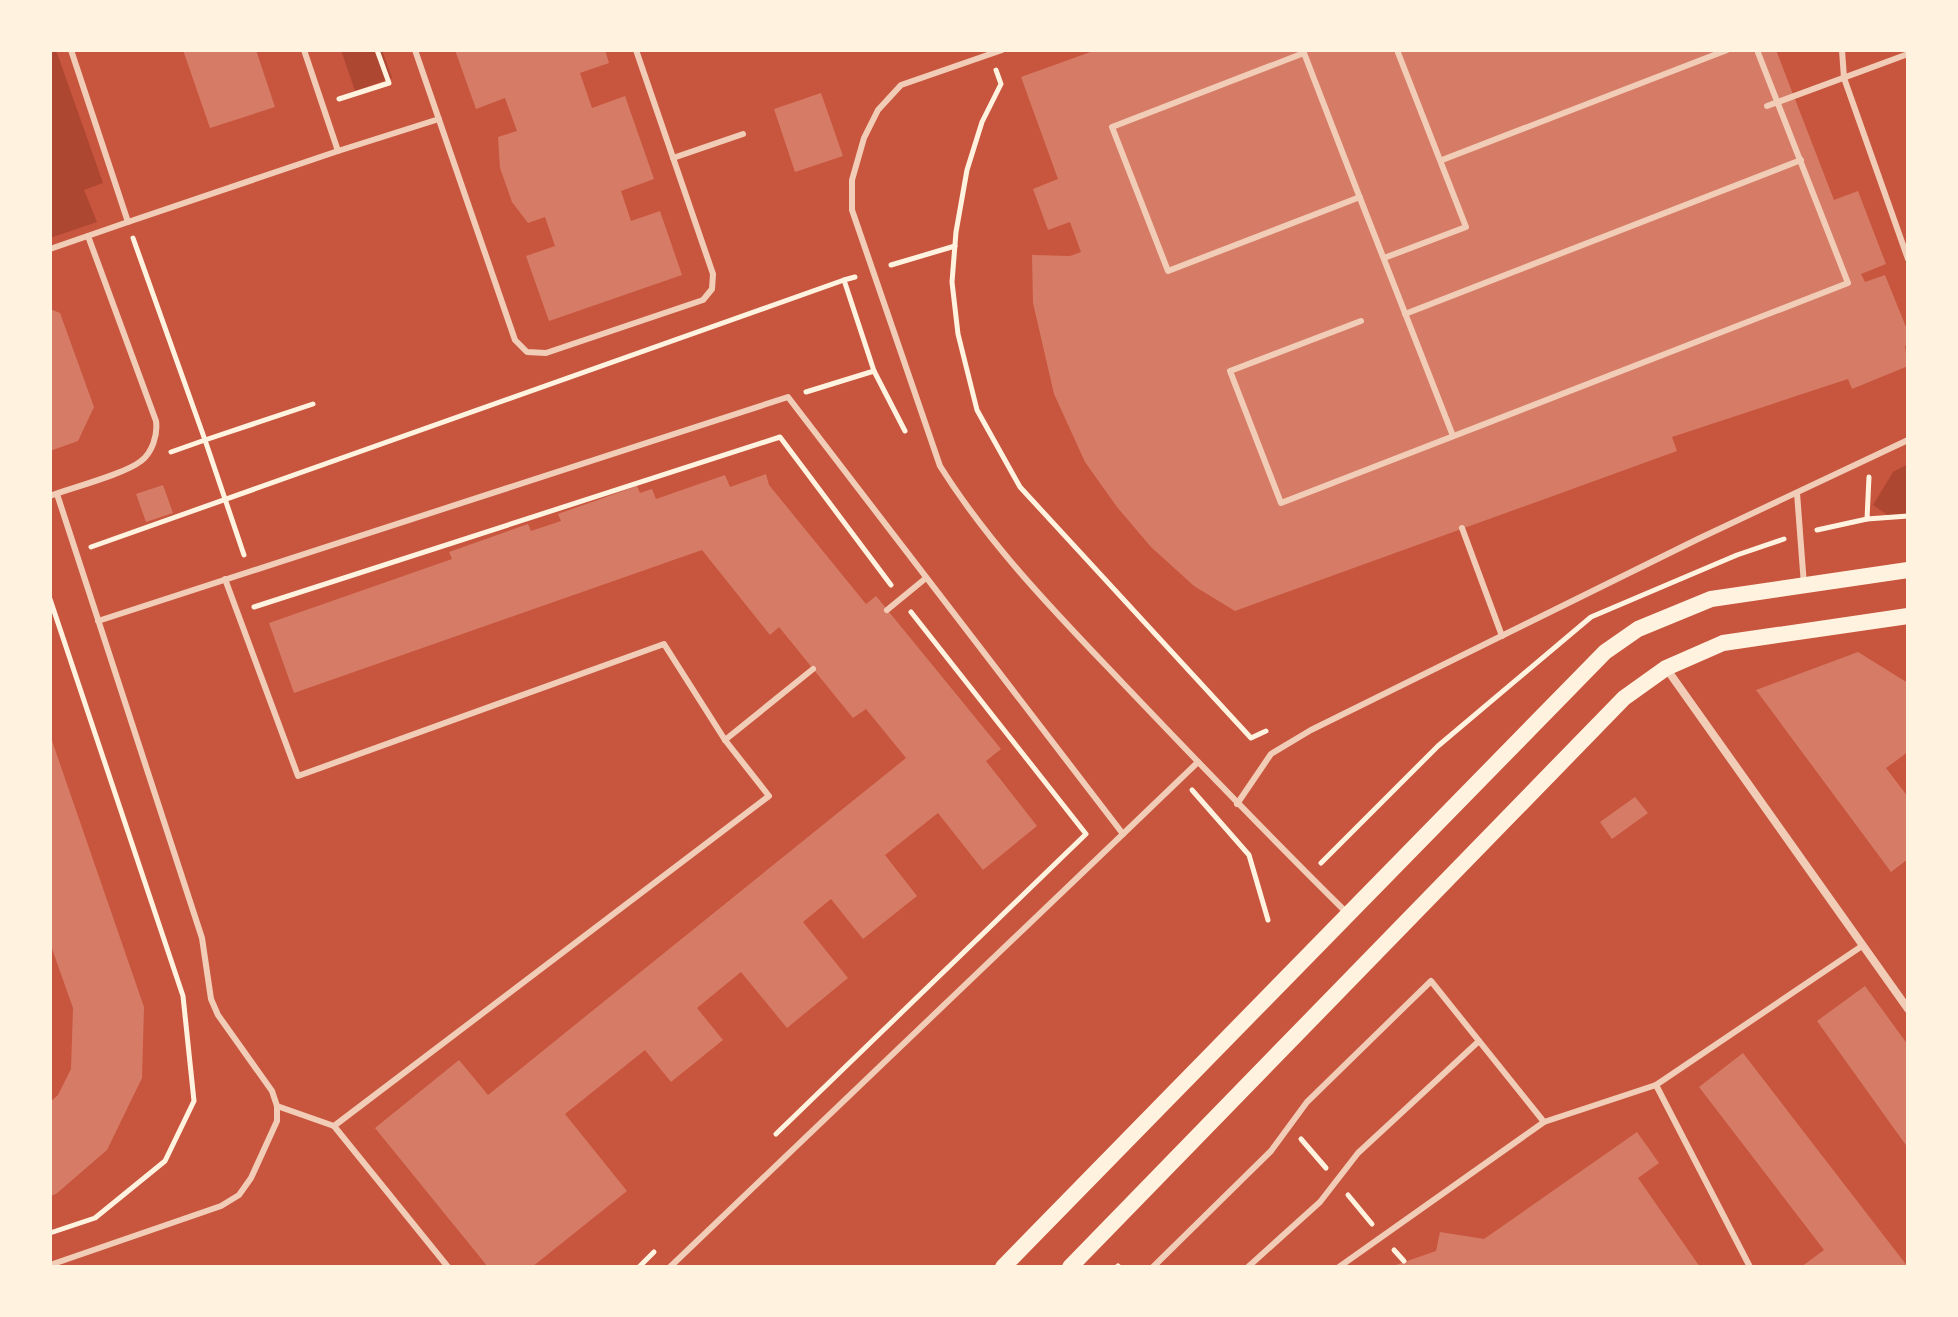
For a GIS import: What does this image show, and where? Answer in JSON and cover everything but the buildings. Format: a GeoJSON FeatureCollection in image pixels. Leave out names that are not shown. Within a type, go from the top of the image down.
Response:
{"type":"FeatureCollection","features":[{"type":"Feature","properties":{"kind":"main road"},"geometry":{"type":"LineString","coordinates":[[1003,1267],[1605,652],[1638,629],[1711,599],[1908,570]]}},
{"type":"Feature","properties":{"kind":"main road"},"geometry":{"type":"LineString","coordinates":[[1070,1267],[1624,698],[1666,668],[1723,643],[1908,616]]}},
{"type":"Feature","properties":{"kind":"street"},"geometry":{"type":"LineString","coordinates":[[1666,668],[1908,1009]]}},
{"type":"Feature","properties":{"kind":"lane"},"geometry":{"type":"LineString","coordinates":[[71,50],[128,222]]}},
{"type":"Feature","properties":{"kind":"lane"},"geometry":{"type":"LineString","coordinates":[[304,50],[338,151]]}},
{"type":"Feature","properties":{"kind":"lane"},"geometry":{"type":"LineString","coordinates":[[415,50],[515,340],[527,352],[546,353],[703,300],[712,289],[713,274],[636,50]]}},
{"type":"Feature","properties":{"kind":"lane"},"geometry":{"type":"LineString","coordinates":[[1002,50],[901,85],[878,110],[864,138],[852,180],[852,210],[940,466],[1032,587],[1237,804],[1349,915]]}},
{"type":"Feature","properties":{"kind":"lane"},"geometry":{"type":"LineString","coordinates":[[1384,258],[1466,227],[1397,50]]}},
{"type":"Feature","properties":{"kind":"lane"},"geometry":{"type":"LineString","coordinates":[[1442,160],[1727,50]]}},
{"type":"Feature","properties":{"kind":"lane"},"geometry":{"type":"LineString","coordinates":[[1361,321],[1230,371],[1281,503],[1848,283],[1757,50]]}},
{"type":"Feature","properties":{"kind":"lane"},"geometry":{"type":"LineString","coordinates":[[1842,50],[1844,78],[1908,259]]}},
{"type":"Feature","properties":{"kind":"lane"},"geometry":{"type":"LineString","coordinates":[[1360,197],[1168,271],[1112,127],[1304,53],[1453,436]]}},
{"type":"Feature","properties":{"kind":"lane"},"geometry":{"type":"LineString","coordinates":[[1767,106],[1908,54]]}},
{"type":"Feature","properties":{"kind":"lane"},"geometry":{"type":"LineString","coordinates":[[50,249],[439,119]]}},
{"type":"Feature","properties":{"kind":"lane"},"geometry":{"type":"LineString","coordinates":[[673,158],[743,134]]}},
{"type":"Feature","properties":{"kind":"lane"},"geometry":{"type":"LineString","coordinates":[[1405,314],[1801,160]]}},
{"type":"Feature","properties":{"kind":"lane"},"geometry":{"type":"LineString","coordinates":[[50,1265],[221,1206],[239,1195],[251,1178],[277,1121],[277,1106],[272,1091],[218,1015],[211,999],[202,938],[76,552],[53,495],[135,466],[148,454],[156,437],[156,421],[88,236]]}},
{"type":"Feature","properties":{"kind":"lane"},"geometry":{"type":"LineString","coordinates":[[98,621],[788,397],[1123,834]]}},
{"type":"Feature","properties":{"kind":"lane"},"geometry":{"type":"LineString","coordinates":[[1237,804],[1271,754],[1311,730],[1908,440]]}},
{"type":"Feature","properties":{"kind":"lane"},"geometry":{"type":"LineString","coordinates":[[1797,493],[1804,585]]}},
{"type":"Feature","properties":{"kind":"lane"},"geometry":{"type":"LineString","coordinates":[[1462,528],[1502,636]]}},
{"type":"Feature","properties":{"kind":"lane"},"geometry":{"type":"LineString","coordinates":[[887,610],[926,578]]}},
{"type":"Feature","properties":{"kind":"lane"},"geometry":{"type":"LineString","coordinates":[[225,579],[298,776],[664,644],[725,740],[769,796],[334,1126]]}},
{"type":"Feature","properties":{"kind":"lane"},"geometry":{"type":"LineString","coordinates":[[725,740],[813,669]]}},
{"type":"Feature","properties":{"kind":"lane"},"geometry":{"type":"LineString","coordinates":[[670,1267],[1198,762]]}},
{"type":"Feature","properties":{"kind":"lane"},"geometry":{"type":"LineString","coordinates":[[1339,1267],[1544,1122],[1656,1085],[1862,946]]}},
{"type":"Feature","properties":{"kind":"lane"},"geometry":{"type":"LineString","coordinates":[[1153,1267],[1271,1151],[1307,1102],[1431,981],[1544,1122]]}},
{"type":"Feature","properties":{"kind":"lane"},"geometry":{"type":"LineString","coordinates":[[1248,1267],[1320,1202],[1358,1153],[1479,1041]]}},
{"type":"Feature","properties":{"kind":"lane"},"geometry":{"type":"LineString","coordinates":[[1656,1085],[1750,1267]]}},
{"type":"Feature","properties":{"kind":"lane"},"geometry":{"type":"LineString","coordinates":[[277,1106],[334,1126],[448,1267]]}},
{"type":"Feature","properties":{"kind":"path"},"geometry":{"type":"LineString","coordinates":[[322,104],[389,83],[377,50]]}},
{"type":"Feature","properties":{"kind":"path"},"geometry":{"type":"LineString","coordinates":[[989,54],[1001,84],[982,122],[967,170],[956,232],[952,282],[958,334],[977,410],[1020,487],[1223,705]]}},
{"type":"Feature","properties":{"kind":"path"},"geometry":{"type":"LineString","coordinates":[[128,222],[249,572]]}},
{"type":"Feature","properties":{"kind":"path"},"geometry":{"type":"LineString","coordinates":[[76,552],[844,280]]}},
{"type":"Feature","properties":{"kind":"path"},"geometry":{"type":"LineString","coordinates":[[788,397],[874,371]]}},
{"type":"Feature","properties":{"kind":"path"},"geometry":{"type":"LineString","coordinates":[[135,466],[313,404]]}},
{"type":"Feature","properties":{"kind":"path"},"geometry":{"type":"LineString","coordinates":[[237,612],[780,437],[901,598],[1086,834],[765,1145]]}},
{"type":"Feature","properties":{"kind":"path"},"geometry":{"type":"LineString","coordinates":[[1870,460],[1867,519],[1908,516]]}},
{"type":"Feature","properties":{"kind":"path"},"geometry":{"type":"LineString","coordinates":[[50,599],[183,996],[194,1101],[165,1161],[95,1218],[50,1233]]}},
{"type":"Feature","properties":{"kind":"path"},"geometry":{"type":"LineString","coordinates":[[1181,779],[1249,855],[1268,920]]}},
{"type":"Feature","properties":{"kind":"path"},"geometry":{"type":"LineString","coordinates":[[639,1267],[662,1245]]}},
{"type":"Feature","properties":{"kind":"shaded area"},"geometry":{"type":"Polygon","coordinates":[[[50,50],[56,50],[103,183],[84,190],[97,222],[50,238],[50,50]]]}},
{"type":"Feature","properties":{"kind":"shaded area"},"geometry":{"type":"Polygon","coordinates":[[[341,50],[382,50],[392,78],[355,91],[341,50]]]}},
{"type":"Feature","properties":{"kind":"shaded area"},"geometry":{"type":"Polygon","coordinates":[[[1908,464],[1908,514],[1889,516],[1873,505],[1893,472],[1908,464]]]}}]}
